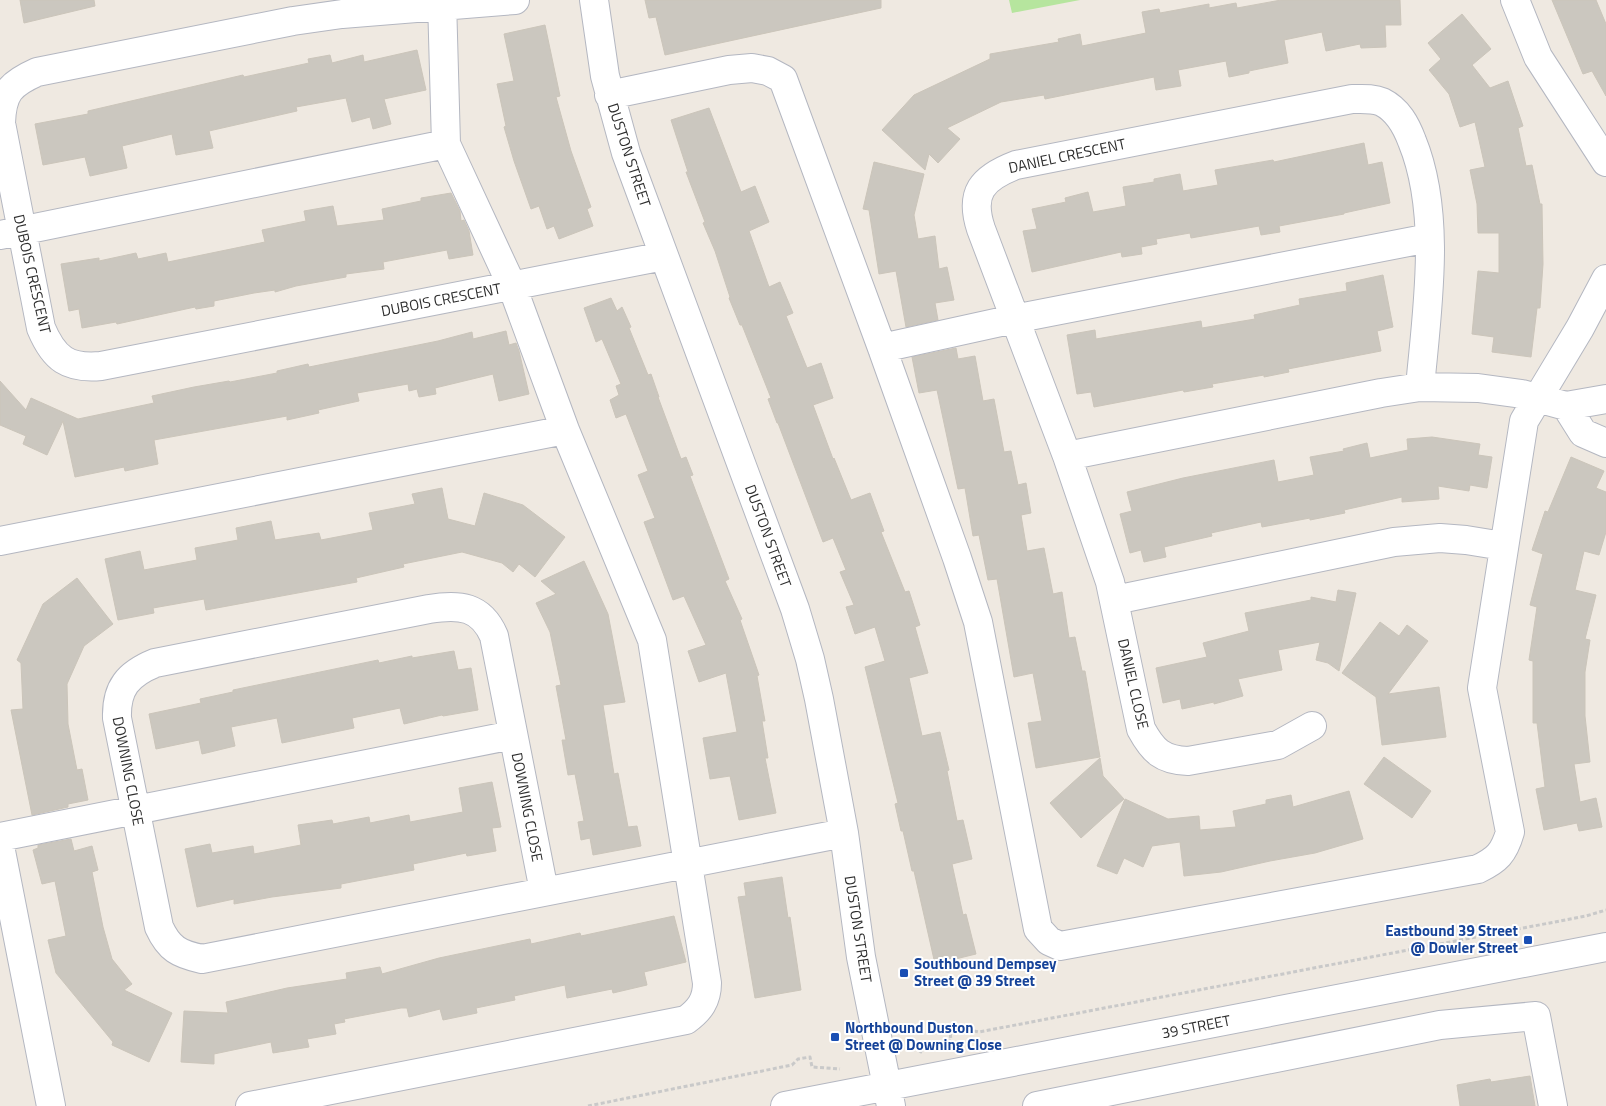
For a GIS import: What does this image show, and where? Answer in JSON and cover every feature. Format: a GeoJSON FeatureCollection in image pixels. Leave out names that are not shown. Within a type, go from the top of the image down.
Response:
{"type":"FeatureCollection","features":[{"type":"Feature","properties":{"kind":"street","name":"DUBOIS CRESCENT"},"geometry":{"type":"LineString","coordinates":[[515,0],[442,3],[293,21],[37,72],[26,77],[8,91],[3,98],[1,123],[11,232],[45,339],[61,358],[72,365],[86,367],[101,366],[664,256]]}},
{"type":"Feature","properties":{"kind":"street","name":"DUSTON STREET"},"geometry":{"type":"LineString","coordinates":[[594,0],[609,95],[626,153],[795,609],[810,660],[844,833],[861,957],[889,1096]]}},
{"type":"Feature","properties":{"kind":"street"},"geometry":{"type":"LineString","coordinates":[[1515,0],[1538,57],[1606,162]]}},
{"type":"Feature","properties":{"kind":"street"},"geometry":{"type":"LineString","coordinates":[[250,1106],[686,1020],[703,1005],[707,994],[689,863],[652,640],[565,430],[512,286],[446,144],[442,3]]}},
{"type":"Feature","properties":{"kind":"street"},"geometry":{"type":"LineString","coordinates":[[609,95],[729,70],[752,68],[768,71],[782,79],[882,348],[978,622],[1038,928],[1049,941],[1060,946],[1478,869],[1492,862],[1505,848],[1510,832],[1482,688],[1524,421],[1580,328],[1606,279]]}},
{"type":"Feature","properties":{"kind":"street","name":"DANIEL CRESCENT"},"geometry":{"type":"LineString","coordinates":[[1067,456],[976,215],[978,192],[983,184],[1002,170],[1016,165],[1344,101],[1369,98],[1382,102],[1405,123],[1422,174],[1428,207],[1430,238],[1420,387]]}},
{"type":"Feature","properties":{"kind":"street"},"geometry":{"type":"LineString","coordinates":[[11,232],[446,144]]}},
{"type":"Feature","properties":{"kind":"street"},"geometry":{"type":"LineString","coordinates":[[882,348],[1014,319],[1430,238]]}},
{"type":"Feature","properties":{"kind":"street"},"geometry":{"type":"LineString","coordinates":[[1067,456],[1381,393],[1420,387],[1478,388],[1522,394],[1566,406],[1606,400]]}},
{"type":"Feature","properties":{"kind":"street"},"geometry":{"type":"LineString","coordinates":[[1566,406],[1583,433],[1606,443]]}},
{"type":"Feature","properties":{"kind":"street"},"geometry":{"type":"LineString","coordinates":[[0,541],[565,430]]}},
{"type":"Feature","properties":{"kind":"street","name":"DANIEL CLOSE"},"geometry":{"type":"LineString","coordinates":[[1067,456],[1115,600],[1141,729],[1151,744],[1164,757],[1175,761],[1188,762],[1278,745],[1312,726]]}},
{"type":"Feature","properties":{"kind":"street"},"geometry":{"type":"LineString","coordinates":[[1115,600],[1394,542],[1440,538],[1503,546]]}},
{"type":"Feature","properties":{"kind":"street","name":"DOWNING CLOSE"},"geometry":{"type":"LineString","coordinates":[[544,891],[494,636],[484,618],[476,612],[447,606],[154,663],[140,669],[123,686],[116,706],[117,718],[156,916],[164,937],[170,946],[188,956],[202,959],[844,833]]}},
{"type":"Feature","properties":{"kind":"street"},"geometry":{"type":"LineString","coordinates":[[0,837],[513,735]]}},
{"type":"Feature","properties":{"kind":"street"},"geometry":{"type":"LineString","coordinates":[[0,846],[51,1106]]}},
{"type":"Feature","properties":{"kind":"street","name":"39 STREET"},"geometry":{"type":"LineString","coordinates":[[785,1106],[889,1096],[1606,947]]}},
{"type":"Feature","properties":{"kind":"street"},"geometry":{"type":"LineString","coordinates":[[1037,1106],[1440,1025],[1536,1016],[1553,1106]]}},
{"type":"Feature","properties":{"kind":"path"},"geometry":{"type":"LineString","coordinates":[[923,1049],[926,1044],[951,1041],[950,1030],[960,1028],[980,1032],[1586,916],[1606,910]]}},
{"type":"Feature","properties":{"kind":"path"},"geometry":{"type":"LineString","coordinates":[[588,1106],[792,1065],[798,1059],[810,1057],[812,1067],[839,1069]]}},
{"type":"Feature","properties":{"kind":"green space"},"geometry":{"type":"Polygon","coordinates":[[[1009,0],[1080,0],[1012,13],[1009,0]]]}},
{"type":"Feature","properties":{"kind":"building"},"geometry":{"type":"Polygon","coordinates":[[[20,0],[94,0],[95,6],[24,23],[20,0]]]}},
{"type":"Feature","properties":{"kind":"building"},"geometry":{"type":"Polygon","coordinates":[[[645,0],[881,0],[881,8],[665,55],[656,17],[649,18],[645,0]]]}},
{"type":"Feature","properties":{"kind":"building"},"geometry":{"type":"Polygon","coordinates":[[[1281,0],[1400,0],[1401,25],[1385,25],[1386,47],[1361,48],[1360,44],[1326,51],[1322,32],[1284,40],[1288,63],[1249,71],[1249,73],[1229,77],[1226,61],[1178,70],[1181,86],[1156,90],[1154,77],[1045,99],[1044,95],[1001,102],[947,128],[960,139],[938,163],[929,154],[925,170],[882,130],[914,95],[990,59],[990,54],[1059,42],[1058,39],[1080,34],[1082,46],[1146,33],[1142,12],[1159,9],[1160,13],[1209,4],[1209,8],[1236,3],[1237,8],[1281,0]]]}},
{"type":"Feature","properties":{"kind":"building"},"geometry":{"type":"Polygon","coordinates":[[[1552,0],[1596,0],[1606,24],[1606,96],[1592,71],[1583,74],[1552,0]]]}},
{"type":"Feature","properties":{"kind":"building"},"geometry":{"type":"Polygon","coordinates":[[[1462,14],[1491,49],[1472,65],[1490,88],[1508,81],[1523,126],[1518,128],[1526,166],[1532,165],[1540,204],[1542,204],[1543,264],[1540,308],[1537,308],[1531,357],[1492,352],[1494,337],[1472,334],[1478,271],[1499,273],[1499,233],[1478,233],[1477,204],[1470,170],[1485,167],[1475,122],[1460,127],[1449,94],[1429,70],[1441,59],[1428,43],[1462,14]]]}},
{"type":"Feature","properties":{"kind":"building"},"geometry":{"type":"Polygon","coordinates":[[[545,25],[560,96],[556,97],[571,151],[591,207],[587,209],[593,226],[559,239],[554,226],[547,229],[539,206],[531,209],[504,127],[506,126],[497,84],[514,81],[504,34],[545,25]]]}},
{"type":"Feature","properties":{"kind":"building"},"geometry":{"type":"Polygon","coordinates":[[[417,50],[426,90],[384,99],[391,124],[373,129],[370,117],[352,122],[346,98],[296,107],[297,111],[209,131],[213,148],[176,155],[172,134],[122,146],[127,168],[90,176],[85,157],[43,165],[35,124],[88,114],[88,111],[243,75],[244,77],[309,63],[308,59],[330,55],[332,63],[363,55],[364,62],[417,50]]]}},
{"type":"Feature","properties":{"kind":"building"},"geometry":{"type":"Polygon","coordinates":[[[709,108],[741,192],[755,186],[769,222],[749,231],[769,287],[780,282],[793,313],[786,316],[807,368],[821,363],[833,398],[813,405],[833,459],[851,500],[870,493],[884,531],[881,532],[905,592],[909,591],[920,625],[915,627],[928,673],[909,678],[922,736],[940,732],[949,770],[947,771],[957,821],[963,820],[972,859],[952,864],[963,915],[966,914],[976,954],[935,964],[914,871],[912,871],[903,831],[901,831],[895,804],[898,803],[865,667],[885,661],[875,627],[855,634],[846,607],[854,605],[840,572],[846,570],[833,538],[823,542],[768,399],[771,398],[742,325],[740,325],[729,298],[715,251],[703,223],[705,222],[686,172],[688,172],[671,120],[709,108]]]}},
{"type":"Feature","properties":{"kind":"building"},"geometry":{"type":"Polygon","coordinates":[[[1364,143],[1368,165],[1382,162],[1390,203],[1279,226],[1280,232],[1261,235],[1259,226],[1191,238],[1190,233],[1156,239],[1157,244],[1141,247],[1142,254],[1122,257],[1121,252],[1032,272],[1023,231],[1037,229],[1032,209],[1066,202],[1065,198],[1088,192],[1093,212],[1126,206],[1123,187],[1154,182],[1154,179],[1180,174],[1183,191],[1218,185],[1215,170],[1273,160],[1274,162],[1364,143]]]}},
{"type":"Feature","properties":{"kind":"building"},"geometry":{"type":"Polygon","coordinates":[[[874,162],[924,174],[914,215],[918,239],[935,236],[939,269],[947,267],[954,300],[935,303],[938,320],[906,327],[896,271],[879,274],[869,210],[863,209],[874,162]]]}},
{"type":"Feature","properties":{"kind":"building"},"geometry":{"type":"Polygon","coordinates":[[[451,193],[460,211],[461,221],[464,220],[469,231],[473,255],[449,259],[447,250],[383,262],[384,269],[346,274],[346,277],[296,286],[275,292],[275,290],[254,293],[214,301],[214,306],[196,309],[195,307],[117,324],[116,322],[82,328],[79,309],[69,311],[61,264],[99,258],[99,261],[136,253],[138,259],[166,253],[168,262],[265,242],[262,230],[306,221],[304,211],[333,206],[337,226],[384,220],[382,209],[421,201],[421,198],[451,193]]]}},
{"type":"Feature","properties":{"kind":"building"},"geometry":{"type":"Polygon","coordinates":[[[1383,275],[1393,327],[1377,331],[1381,351],[1288,369],[1289,372],[1264,377],[1264,375],[1212,384],[1213,387],[1184,392],[1183,390],[1094,407],[1091,392],[1077,394],[1067,335],[1095,330],[1096,339],[1201,321],[1202,328],[1255,319],[1254,315],[1300,305],[1299,299],[1347,291],[1346,283],[1383,275]]]}},
{"type":"Feature","properties":{"kind":"building"},"geometry":{"type":"Polygon","coordinates":[[[611,298],[617,311],[622,307],[648,375],[651,374],[681,459],[686,457],[693,475],[690,476],[729,579],[725,581],[742,619],[740,620],[759,675],[757,676],[765,721],[762,721],[768,758],[765,758],[776,813],[739,820],[730,776],[710,779],[703,738],[737,732],[726,673],[699,682],[688,651],[706,645],[684,596],[673,600],[644,522],[655,518],[638,475],[648,471],[626,414],[616,418],[610,400],[619,395],[616,386],[621,384],[602,339],[596,342],[584,308],[611,298]]]}},
{"type":"Feature","properties":{"kind":"building"},"geometry":{"type":"Polygon","coordinates":[[[506,331],[509,345],[516,343],[519,351],[529,394],[499,401],[493,374],[435,388],[436,394],[419,397],[417,389],[409,391],[408,384],[357,393],[359,401],[318,410],[319,413],[287,420],[287,416],[154,440],[158,464],[125,471],[124,467],[75,477],[63,421],[47,455],[23,444],[26,436],[0,425],[0,381],[26,410],[31,398],[78,419],[154,403],[152,396],[194,387],[277,373],[277,371],[308,364],[309,367],[438,341],[472,332],[473,339],[506,331]]]}},
{"type":"Feature","properties":{"kind":"building"},"geometry":{"type":"Polygon","coordinates":[[[956,348],[958,359],[975,356],[983,401],[994,399],[1004,452],[1011,451],[1018,485],[1026,483],[1031,513],[1021,515],[1027,551],[1044,548],[1053,594],[1062,592],[1069,638],[1075,637],[1082,671],[1085,671],[1100,757],[1036,768],[1028,723],[1042,721],[1033,673],[1014,677],[997,579],[988,580],[979,535],[973,536],[965,488],[958,489],[937,390],[919,393],[912,357],[956,348]]]}},
{"type":"Feature","properties":{"kind":"building"},"geometry":{"type":"Polygon","coordinates":[[[1432,437],[1480,444],[1478,455],[1492,457],[1487,488],[1470,485],[1469,491],[1438,486],[1439,499],[1402,502],[1402,497],[1344,510],[1345,513],[1310,520],[1310,518],[1262,527],[1261,522],[1211,533],[1212,536],[1164,547],[1166,557],[1144,562],[1141,550],[1130,553],[1120,514],[1132,511],[1127,492],[1183,478],[1274,460],[1278,482],[1314,475],[1310,457],[1344,451],[1343,449],[1367,443],[1370,458],[1408,450],[1407,439],[1432,437]]]}},
{"type":"Feature","properties":{"kind":"building"},"geometry":{"type":"Polygon","coordinates":[[[1571,457],[1604,471],[1596,488],[1606,492],[1606,532],[1599,555],[1584,551],[1575,590],[1596,595],[1585,639],[1590,640],[1585,672],[1585,716],[1590,762],[1574,764],[1580,802],[1596,798],[1602,827],[1579,831],[1577,823],[1544,830],[1536,789],[1545,787],[1537,723],[1533,723],[1533,661],[1529,660],[1537,607],[1530,605],[1543,554],[1532,550],[1545,511],[1548,512],[1571,457]]]}},
{"type":"Feature","properties":{"kind":"building"},"geometry":{"type":"Polygon","coordinates":[[[442,488],[448,519],[475,526],[484,493],[523,505],[565,537],[535,577],[519,564],[513,572],[502,563],[462,552],[403,564],[404,567],[356,578],[357,582],[206,610],[204,599],[153,608],[154,613],[118,620],[105,559],[140,551],[144,570],[197,560],[195,548],[238,540],[236,528],[271,521],[275,540],[319,533],[321,540],[373,530],[369,513],[415,504],[412,494],[442,488]]]}},
{"type":"Feature","properties":{"kind":"building"},"geometry":{"type":"Polygon","coordinates":[[[584,561],[608,614],[625,702],[603,705],[614,774],[618,773],[628,827],[637,826],[641,846],[593,855],[590,838],[581,840],[578,822],[584,821],[575,774],[568,775],[562,740],[566,740],[556,686],[561,685],[550,632],[536,603],[556,594],[541,581],[584,561]]]}},
{"type":"Feature","properties":{"kind":"building"},"geometry":{"type":"Polygon","coordinates":[[[77,578],[113,624],[84,646],[67,684],[68,724],[77,770],[82,769],[88,800],[68,804],[68,807],[32,815],[11,710],[23,709],[21,663],[17,660],[43,604],[77,578]]]}},
{"type":"Feature","properties":{"kind":"building"},"geometry":{"type":"Polygon","coordinates":[[[1338,590],[1356,593],[1339,671],[1328,663],[1316,660],[1320,642],[1278,650],[1282,670],[1238,679],[1243,696],[1214,704],[1214,702],[1182,709],[1180,699],[1163,703],[1156,668],[1207,657],[1203,643],[1249,631],[1245,613],[1311,600],[1311,597],[1336,602],[1338,590]]]}},
{"type":"Feature","properties":{"kind":"building"},"geometry":{"type":"Polygon","coordinates":[[[1380,622],[1399,636],[1407,625],[1428,641],[1388,694],[1439,687],[1446,737],[1382,745],[1376,697],[1342,673],[1380,622]]]}},
{"type":"Feature","properties":{"kind":"building"},"geometry":{"type":"Polygon","coordinates":[[[454,651],[458,670],[471,668],[478,710],[442,715],[404,724],[400,708],[352,718],[354,728],[282,743],[277,718],[231,727],[235,746],[202,754],[199,740],[156,749],[149,714],[201,703],[200,699],[233,692],[233,690],[378,660],[379,663],[412,656],[412,658],[454,651]]]}},
{"type":"Feature","properties":{"kind":"building"},"geometry":{"type":"Polygon","coordinates":[[[1384,757],[1431,791],[1412,818],[1364,784],[1384,757]]]}},
{"type":"Feature","properties":{"kind":"building"},"geometry":{"type":"Polygon","coordinates":[[[1100,758],[1103,776],[1124,799],[1081,838],[1050,803],[1100,758]]]}},
{"type":"Feature","properties":{"kind":"building"},"geometry":{"type":"Polygon","coordinates":[[[492,782],[501,827],[492,828],[496,851],[467,856],[466,853],[413,864],[414,870],[341,884],[341,888],[234,904],[234,899],[197,907],[185,849],[210,844],[212,853],[253,846],[254,854],[301,845],[298,825],[332,820],[333,824],[369,817],[370,823],[409,815],[410,822],[463,812],[459,788],[492,782]]]}},
{"type":"Feature","properties":{"kind":"building"},"geometry":{"type":"Polygon","coordinates":[[[1349,791],[1363,839],[1315,853],[1221,872],[1184,876],[1180,842],[1152,846],[1143,867],[1124,858],[1117,874],[1097,866],[1125,799],[1168,819],[1199,816],[1200,830],[1236,827],[1233,811],[1266,804],[1266,800],[1291,795],[1293,807],[1349,791]]]}},
{"type":"Feature","properties":{"kind":"building"},"geometry":{"type":"Polygon","coordinates":[[[71,839],[74,851],[92,846],[98,870],[92,872],[103,927],[112,959],[132,984],[124,990],[172,1013],[149,1062],[112,1045],[113,1042],[56,973],[48,940],[66,936],[55,881],[42,884],[33,850],[38,848],[38,845],[71,839]]]}},
{"type":"Feature","properties":{"kind":"building"},"geometry":{"type":"Polygon","coordinates":[[[782,877],[801,990],[755,998],[738,897],[746,896],[744,883],[782,877]]]}},
{"type":"Feature","properties":{"kind":"building"},"geometry":{"type":"Polygon","coordinates":[[[674,916],[686,962],[644,972],[647,985],[613,993],[612,989],[567,998],[565,985],[514,996],[515,1000],[476,1008],[477,1013],[443,1020],[440,1009],[409,1017],[407,1008],[401,1008],[344,1019],[345,1022],[334,1024],[336,1034],[307,1039],[309,1047],[273,1053],[271,1042],[214,1054],[214,1064],[181,1062],[184,1011],[228,1013],[226,1002],[287,988],[347,979],[346,973],[380,967],[382,974],[439,958],[530,939],[531,944],[580,933],[581,936],[674,916]]]}},
{"type":"Feature","properties":{"kind":"building"},"geometry":{"type":"Polygon","coordinates":[[[1530,1076],[1535,1106],[1460,1106],[1457,1085],[1490,1079],[1491,1082],[1530,1076]]]}},
{"type":"Feature","properties":{"kind":"place","name":"Eastbound 39 Street @ Dowler Street"},"geometry":{"type":"Point","coordinates":[1528,940]}},
{"type":"Feature","properties":{"kind":"place","name":"Southbound Dempsey Street @ 39 Street"},"geometry":{"type":"Point","coordinates":[904,973]}},
{"type":"Feature","properties":{"kind":"place","name":"Northbound Duston Street @ Downing Close"},"geometry":{"type":"Point","coordinates":[835,1037]}}]}
